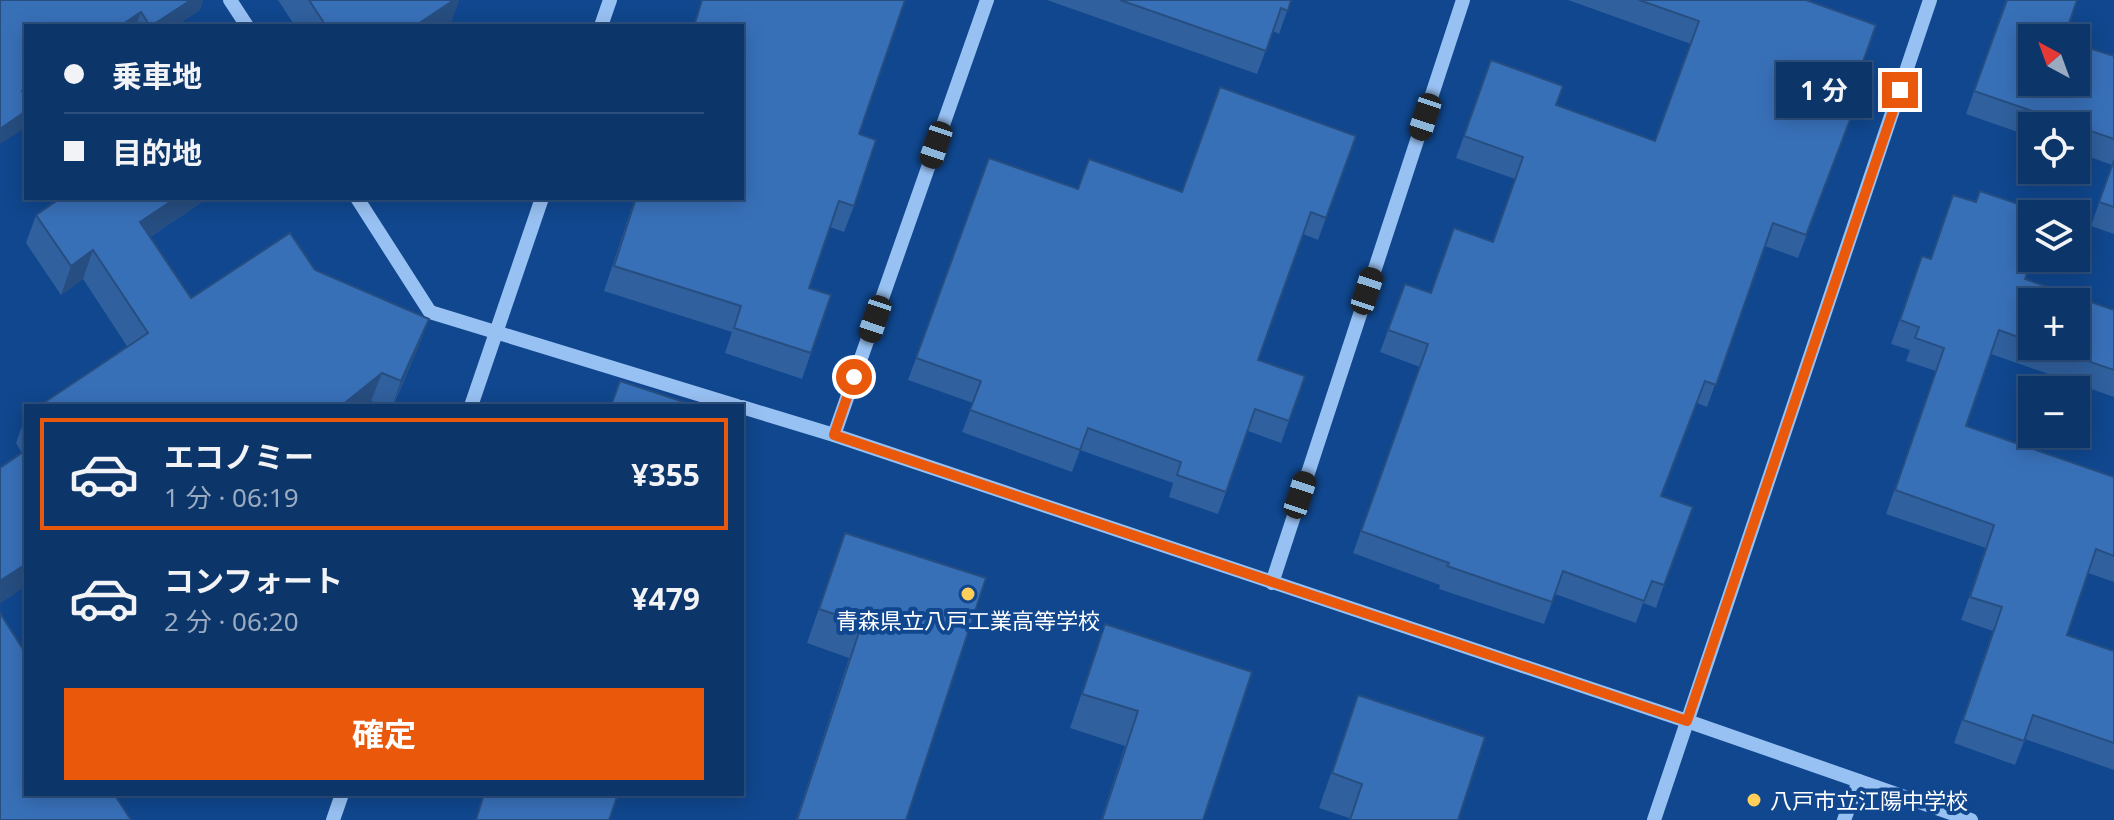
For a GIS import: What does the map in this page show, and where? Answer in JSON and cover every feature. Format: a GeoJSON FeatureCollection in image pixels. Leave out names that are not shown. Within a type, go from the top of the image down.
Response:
{"type":"FeatureCollection","features":[{"type":"Feature","properties":{"kind":"street"},"geometry":{"type":"LineString","coordinates":[[230,0],[246,24]]}},
{"type":"Feature","properties":{"kind":"street"},"geometry":{"type":"LineString","coordinates":[[602,24],[610,0]]}},
{"type":"Feature","properties":{"kind":"street"},"geometry":{"type":"LineString","coordinates":[[834,435],[987,0]]}},
{"type":"Feature","properties":{"kind":"street"},"geometry":{"type":"LineString","coordinates":[[1272,583],[1463,0]]}},
{"type":"Feature","properties":{"kind":"street"},"geometry":{"type":"LineString","coordinates":[[1654,820],[1930,0]]}},
{"type":"Feature","properties":{"kind":"street"},"geometry":{"type":"LineString","coordinates":[[358,200],[430,312],[730,404]]}},
{"type":"Feature","properties":{"kind":"street"},"geometry":{"type":"LineString","coordinates":[[472,404],[541,200]]}},
{"type":"Feature","properties":{"kind":"street"},"geometry":{"type":"LineString","coordinates":[[744,408],[834,435],[1687,721],[1971,820]]}},
{"type":"Feature","properties":{"kind":"street"},"geometry":{"type":"LineString","coordinates":[[1844,820],[1859,781]]}},
{"type":"Feature","properties":{"kind":"street"},"geometry":{"type":"LineString","coordinates":[[333,820],[341,796]]}},
{"type":"Feature","properties":{"kind":"building"},"geometry":{"type":"Polygon","coordinates":[[[0,0],[191,0],[154,24],[149,24],[141,12],[123,24],[24,24],[24,112],[0,129],[0,0]]]}},
{"type":"Feature","properties":{"kind":"building"},"geometry":{"type":"Polygon","coordinates":[[[309,0],[454,0],[418,24],[325,24],[309,0]]]}},
{"type":"Feature","properties":{"kind":"building"},"geometry":{"type":"Polygon","coordinates":[[[702,0],[905,0],[859,134],[876,140],[854,206],[839,201],[809,288],[831,295],[811,353],[734,328],[741,306],[614,266],[635,200],[744,200],[744,24],[695,24],[702,0]]]}},
{"type":"Feature","properties":{"kind":"building"},"geometry":{"type":"Polygon","coordinates":[[[1120,0],[1291,0],[1288,11],[1281,8],[1266,51],[1120,0]]]}},
{"type":"Feature","properties":{"kind":"building"},"geometry":{"type":"Polygon","coordinates":[[[1639,0],[1806,0],[1876,25],[1846,110],[1853,112],[1806,235],[1773,223],[1716,385],[1705,381],[1661,496],[1693,507],[1664,585],[1652,581],[1644,601],[1563,571],[1552,602],[1447,566],[1449,563],[1361,531],[1428,344],[1388,330],[1405,284],[1431,293],[1454,228],[1493,242],[1523,157],[1464,136],[1491,60],[1563,86],[1556,105],[1655,141],[1699,21],[1639,0]]]}},
{"type":"Feature","properties":{"kind":"building"},"geometry":{"type":"Polygon","coordinates":[[[2007,0],[2077,0],[2069,24],[2018,24],[2018,96],[2090,96],[2090,48],[2114,56],[2114,139],[2090,131],[2090,112],[2035,112],[1974,91],[2007,0]]]}},
{"type":"Feature","properties":{"kind":"building"},"geometry":{"type":"Polygon","coordinates":[[[1220,87],[1356,136],[1326,218],[1311,212],[1258,360],[1305,376],[1289,421],[1255,409],[1226,492],[1177,475],[1181,462],[1088,428],[1080,450],[970,410],[981,381],[916,358],[989,158],[1078,189],[1089,159],[1182,192],[1220,87]]]}},
{"type":"Feature","properties":{"kind":"building"},"geometry":{"type":"Polygon","coordinates":[[[2114,160],[2114,207],[2099,202],[2114,160]]]}},
{"type":"Feature","properties":{"kind":"building"},"geometry":{"type":"Polygon","coordinates":[[[1980,191],[2018,204],[2018,272],[2027,272],[2025,279],[2051,288],[2018,288],[2018,337],[1999,330],[1966,426],[2018,444],[2018,448],[2030,448],[2114,477],[2114,556],[2096,549],[2067,635],[2114,651],[2114,743],[2033,715],[2024,741],[1963,720],[2002,607],[1970,597],[1994,525],[1895,490],[1944,348],[1915,338],[1919,327],[1900,320],[1922,256],[1931,259],[1953,195],[1976,202],[1980,191]]]}},
{"type":"Feature","properties":{"kind":"building"},"geometry":{"type":"Polygon","coordinates":[[[58,200],[173,200],[140,222],[191,298],[290,233],[315,270],[429,319],[401,381],[382,373],[343,404],[42,404],[148,333],[93,250],[71,266],[36,215],[58,200]]]}},
{"type":"Feature","properties":{"kind":"building"},"geometry":{"type":"Polygon","coordinates":[[[2090,302],[2114,310],[2114,370],[2085,360],[2090,360],[2090,302]]]}},
{"type":"Feature","properties":{"kind":"building"},"geometry":{"type":"Polygon","coordinates":[[[620,381],[690,404],[612,404],[620,381]]]}},
{"type":"Feature","properties":{"kind":"building"},"geometry":{"type":"Polygon","coordinates":[[[24,451],[24,565],[0,581],[0,468],[24,451]]]}},
{"type":"Feature","properties":{"kind":"building"},"geometry":{"type":"Polygon","coordinates":[[[845,533],[986,578],[906,820],[797,820],[862,623],[819,609],[845,533]]]}},
{"type":"Feature","properties":{"kind":"building"},"geometry":{"type":"Polygon","coordinates":[[[0,613],[24,651],[24,796],[115,796],[131,820],[0,820],[0,613]]]}},
{"type":"Feature","properties":{"kind":"building"},"geometry":{"type":"Polygon","coordinates":[[[1105,624],[1252,672],[1203,820],[1102,820],[1138,711],[1082,694],[1105,624]]]}},
{"type":"Feature","properties":{"kind":"building"},"geometry":{"type":"Polygon","coordinates":[[[1358,695],[1485,737],[1458,820],[1350,820],[1362,784],[1332,773],[1358,695]]]}},
{"type":"Feature","properties":{"kind":"building"},"geometry":{"type":"Polygon","coordinates":[[[483,796],[617,796],[609,820],[476,820],[483,796]]]}},
{"type":"Feature","properties":{"kind":"place","name":"青森県立八戸工業高等学校"},"geometry":{"type":"Point","coordinates":[968,594]}},
{"type":"Feature","properties":{"kind":"place","name":"八戸市立江陽中学校"},"geometry":{"type":"Point","coordinates":[1754,800]}},
{"type":"Feature","properties":{"kind":"route"},"geometry":{"type":"LineString","coordinates":[[854,377],[834,435],[1687,721],[1900,90]]}}]}
